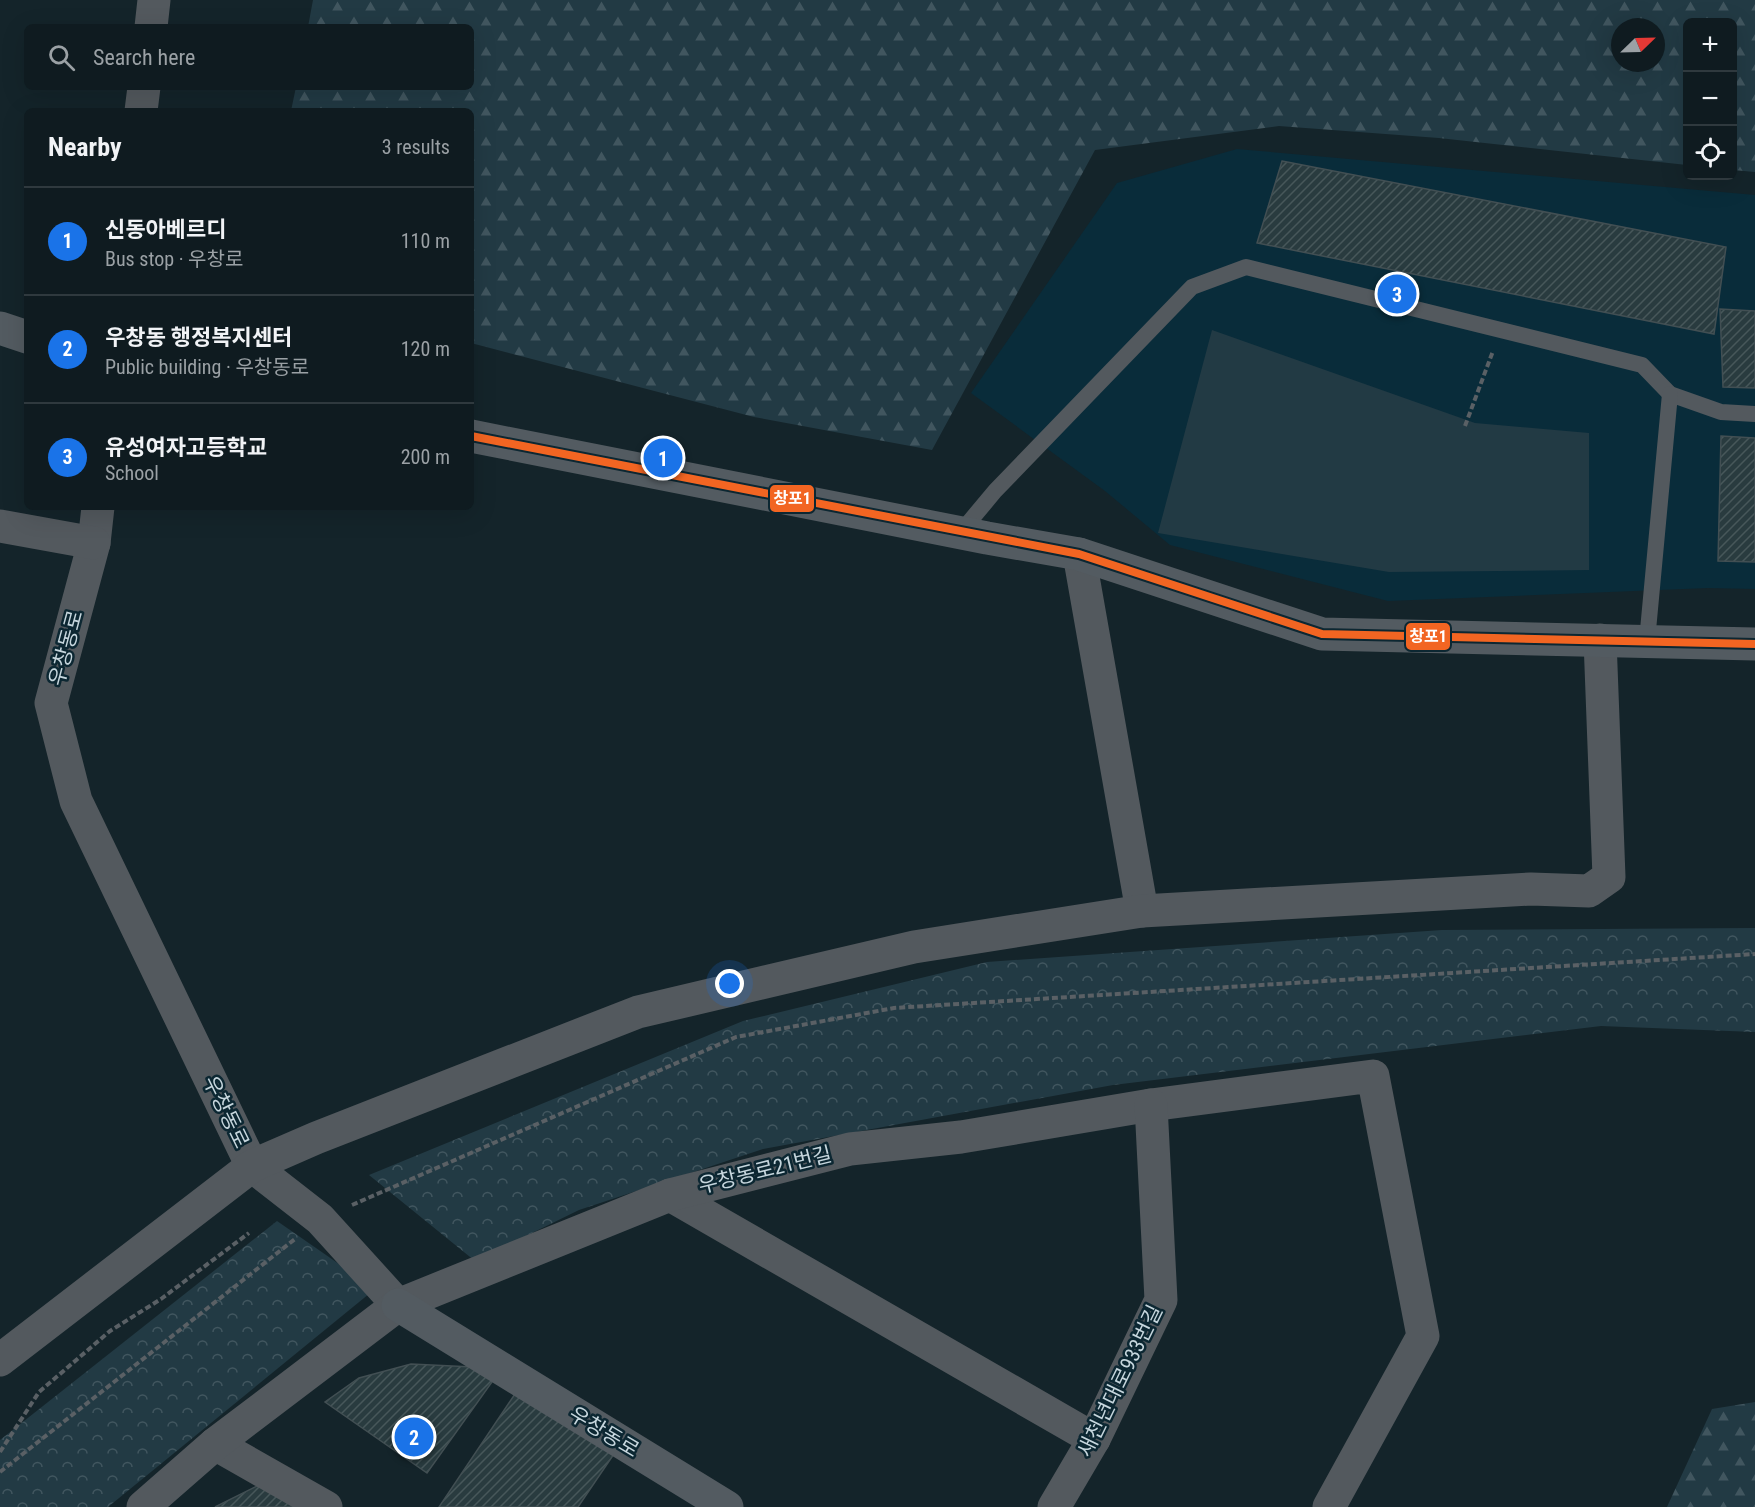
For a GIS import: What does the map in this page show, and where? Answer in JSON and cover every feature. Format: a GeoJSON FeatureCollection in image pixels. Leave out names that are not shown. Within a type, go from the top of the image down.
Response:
{"type":"FeatureCollection","features":[{"type":"Feature","properties":{"kind":"main road"},"geometry":{"type":"LineString","coordinates":[[0,328],[24,336]]}},
{"type":"Feature","properties":{"kind":"main road"},"geometry":{"type":"LineString","coordinates":[[474,437],[960,533],[1079,554],[1322,634],[1755,644]]}},
{"type":"Feature","properties":{"kind":"main road","name":"우창동로"},"geometry":{"type":"LineString","coordinates":[[398,1305],[728,1507]]}},
{"type":"Feature","properties":{"kind":"street"},"geometry":{"type":"LineString","coordinates":[[151,24],[154,0]]}},
{"type":"Feature","properties":{"kind":"street"},"geometry":{"type":"LineString","coordinates":[[141,108],[144,90]]}},
{"type":"Feature","properties":{"kind":"street","name":"우창동로"},"geometry":{"type":"LineString","coordinates":[[98,510],[94,543],[51,702],[76,801],[252,1166],[320,1219],[398,1305]]}},
{"type":"Feature","properties":{"kind":"street"},"geometry":{"type":"LineString","coordinates":[[0,526],[94,543]]}},
{"type":"Feature","properties":{"kind":"street"},"geometry":{"type":"LineString","coordinates":[[1079,554],[1142,911]]}},
{"type":"Feature","properties":{"kind":"street"},"geometry":{"type":"LineString","coordinates":[[0,1360],[252,1166],[316,1138],[638,1012],[914,947],[1142,911],[1531,890],[1589,891],[1609,877],[1600,640]]}},
{"type":"Feature","properties":{"kind":"street","name":"우창동로21번길"},"geometry":{"type":"LineString","coordinates":[[143,1507],[215,1444],[398,1305],[670,1195],[850,1149],[961,1137],[1151,1105],[1373,1076],[1423,1336],[1329,1507]]}},
{"type":"Feature","properties":{"kind":"street","name":"새천년대로933번길"},"geometry":{"type":"LineString","coordinates":[[1054,1507],[1094,1438],[1161,1300],[1151,1105]]}},
{"type":"Feature","properties":{"kind":"street"},"geometry":{"type":"LineString","coordinates":[[670,1195],[1094,1438]]}},
{"type":"Feature","properties":{"kind":"street"},"geometry":{"type":"LineString","coordinates":[[215,1444],[326,1507]]}},
{"type":"Feature","properties":{"kind":"lane"},"geometry":{"type":"LineString","coordinates":[[960,533],[995,491],[1192,287],[1246,267],[1642,365],[1670,394],[1721,412],[1755,414]]}},
{"type":"Feature","properties":{"kind":"lane"},"geometry":{"type":"LineString","coordinates":[[1647,641],[1670,394]]}},
{"type":"Feature","properties":{"kind":"path"},"geometry":{"type":"LineString","coordinates":[[1465,426],[1500,330]]}},
{"type":"Feature","properties":{"kind":"path"},"geometry":{"type":"LineString","coordinates":[[0,1472],[320,1219],[736,1037],[894,1008],[1755,954]]}},
{"type":"Feature","properties":{"kind":"path"},"geometry":{"type":"LineString","coordinates":[[0,1452],[39,1392],[110,1331],[161,1299],[249,1233]]}},
{"type":"Feature","properties":{"kind":"shaded area"},"geometry":{"type":"Polygon","coordinates":[[[1237,149],[1755,195],[1755,589],[1708,588],[1388,601],[1170,545],[1105,491],[971,393],[1117,183],[1237,149]]]}},
{"type":"Feature","properties":{"kind":"green space"},"geometry":{"type":"Polygon","coordinates":[[[313,0],[1755,0],[1755,172],[1737,170],[1737,18],[1683,18],[1683,165],[1439,138],[1279,126],[1095,150],[932,450],[754,417],[474,344],[474,108],[292,108],[295,90],[474,90],[474,24],[309,24],[313,0]]]}},
{"type":"Feature","properties":{"kind":"green space"},"geometry":{"type":"Polygon","coordinates":[[[1212,330],[1475,423],[1589,433],[1589,570],[1389,572],[1158,533],[1212,330]]]}},
{"type":"Feature","properties":{"kind":"green space"},"geometry":{"type":"Polygon","coordinates":[[[1755,928],[1755,1032],[1601,1026],[1113,1085],[763,1149],[579,1210],[475,1261],[369,1175],[743,1021],[987,962],[1442,930],[1755,928]]]}},
{"type":"Feature","properties":{"kind":"green space"},"geometry":{"type":"Polygon","coordinates":[[[277,1221],[375,1289],[108,1507],[0,1507],[0,1440],[277,1221]]]}},
{"type":"Feature","properties":{"kind":"green space"},"geometry":{"type":"Polygon","coordinates":[[[1755,1402],[1755,1507],[1667,1507],[1712,1409],[1755,1402]]]}},
{"type":"Feature","properties":{"kind":"building"},"geometry":{"type":"Polygon","coordinates":[[[1282,161],[1726,247],[1714,334],[1257,243],[1282,161]]]}},
{"type":"Feature","properties":{"kind":"building"},"geometry":{"type":"Polygon","coordinates":[[[1720,309],[1755,311],[1755,388],[1723,387],[1720,309]]]}},
{"type":"Feature","properties":{"kind":"building"},"geometry":{"type":"Polygon","coordinates":[[[1721,436],[1755,438],[1755,562],[1718,561],[1721,436]]]}},
{"type":"Feature","properties":{"kind":"building"},"geometry":{"type":"Polygon","coordinates":[[[411,1364],[473,1367],[497,1375],[427,1473],[325,1402],[359,1378],[411,1364]]]}},
{"type":"Feature","properties":{"kind":"building"},"geometry":{"type":"Polygon","coordinates":[[[519,1388],[614,1454],[578,1507],[439,1507],[519,1388]]]}},
{"type":"Feature","properties":{"kind":"building"},"geometry":{"type":"Polygon","coordinates":[[[267,1481],[296,1507],[215,1507],[267,1481]]]}},
{"type":"Feature","properties":{"kind":"transit line","name":"창포1"},"geometry":{"type":"LineString","coordinates":[[474,437],[1079,554],[1322,634],[1755,644]]}},
{"type":"Feature","properties":{"kind":"place","name":"유성여자고등학교"},"geometry":{"type":"Point","coordinates":[1397,294]}},
{"type":"Feature","properties":{"kind":"place","name":"신동아베르디"},"geometry":{"type":"Point","coordinates":[663,458]}},
{"type":"Feature","properties":{"kind":"place","name":"우창동 행정복지센터"},"geometry":{"type":"Point","coordinates":[414,1437]}}]}
